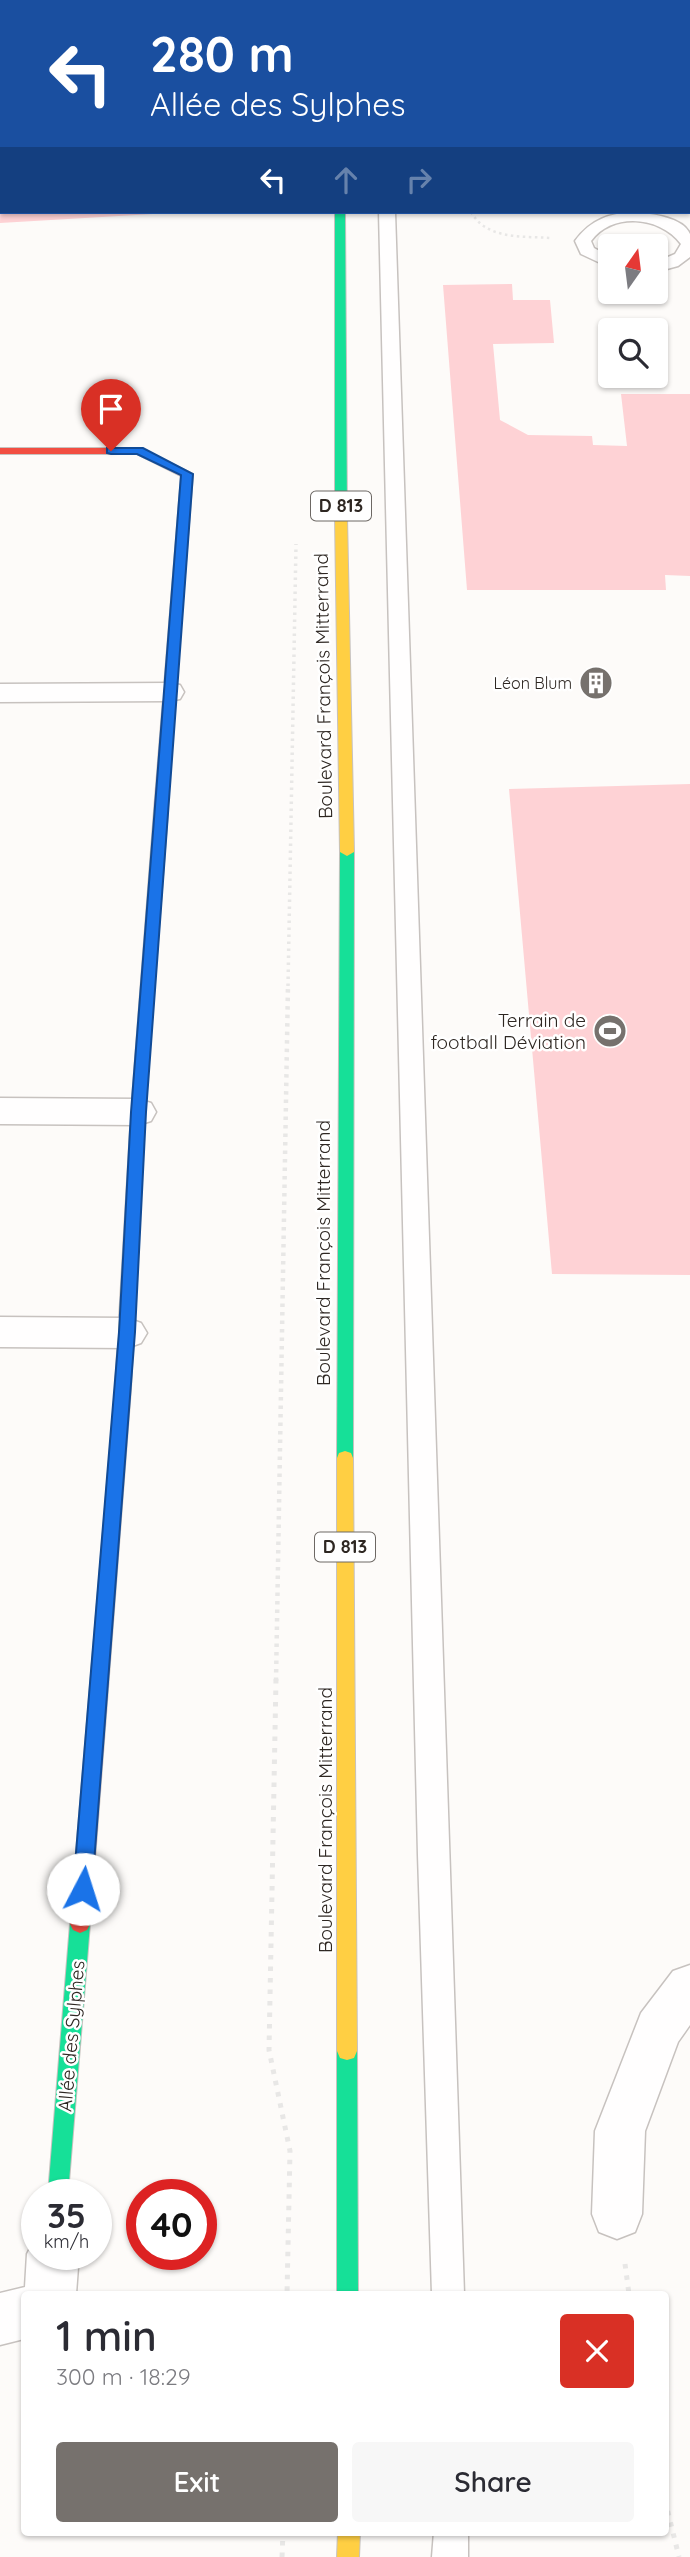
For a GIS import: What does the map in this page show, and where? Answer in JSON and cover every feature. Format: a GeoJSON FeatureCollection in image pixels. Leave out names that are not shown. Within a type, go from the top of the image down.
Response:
{"type":"FeatureCollection","features":[{"type":"Feature","properties":{"kind":"main road","name":"Boulevard François Mitterrand"},"geometry":{"type":"LineString","coordinates":[[340,214],[340,445],[347,799],[344,1335],[348,2291]]}},
{"type":"Feature","properties":{"kind":"main road","name":"Allée des Sylphes"},"geometry":{"type":"LineString","coordinates":[[0,451],[139,451],[187,474],[138,1112],[127,1332],[59,2179]]}},
{"type":"Feature","properties":{"kind":"main road"},"geometry":{"type":"LineString","coordinates":[[348,2557],[349,2536]]}},
{"type":"Feature","properties":{"kind":"street"},"geometry":{"type":"LineString","coordinates":[[0,693],[169,692]]}},
{"type":"Feature","properties":{"kind":"street"},"geometry":{"type":"LineString","coordinates":[[0,1111],[138,1112]]}},
{"type":"Feature","properties":{"kind":"street"},"geometry":{"type":"LineString","coordinates":[[0,1332],[127,1332]]}},
{"type":"Feature","properties":{"kind":"street"},"geometry":{"type":"LineString","coordinates":[[617,2214],[620,2131],[658,2029],[690,1987]]}},
{"type":"Feature","properties":{"kind":"street"},"geometry":{"type":"LineString","coordinates":[[50,2291],[52,2270]]}},
{"type":"Feature","properties":{"kind":"street"},"geometry":{"type":"LineString","coordinates":[[0,2319],[21,2313]]}},
{"type":"Feature","properties":{"kind":"lane"},"geometry":{"type":"LineString","coordinates":[[387,214],[448,2291]]}},
{"type":"Feature","properties":{"kind":"lane"},"geometry":{"type":"LineString","coordinates":[[598,257],[587,251],[583,241],[587,231],[615,219],[645,215],[685,234],[689,244],[686,253],[668,263]]}},
{"type":"Feature","properties":{"kind":"lane"},"geometry":{"type":"LineString","coordinates":[[450,2557],[451,2536]]}},
{"type":"Feature","properties":{"kind":"path"},"geometry":{"type":"LineString","coordinates":[[472,214],[474,220],[498,234],[583,241]]}},
{"type":"Feature","properties":{"kind":"path"},"geometry":{"type":"LineString","coordinates":[[287,2291],[290,2151],[270,2050],[296,540]]}},
{"type":"Feature","properties":{"kind":"path"},"geometry":{"type":"LineString","coordinates":[[669,2516],[679,2557]]}},
{"type":"Feature","properties":{"kind":"path"},"geometry":{"type":"LineString","coordinates":[[282,2557],[283,2536]]}},
{"type":"Feature","properties":{"kind":"shaded area"},"geometry":{"type":"Polygon","coordinates":[[[0,214],[153,214],[0,223],[0,214]]]}},
{"type":"Feature","properties":{"kind":"shaded area"},"geometry":{"type":"Polygon","coordinates":[[[512,284],[513,300],[550,300],[554,343],[493,344],[500,420],[528,435],[592,436],[593,445],[627,446],[621,394],[690,394],[690,576],[665,575],[666,590],[467,590],[443,285],[512,284]]]}},
{"type":"Feature","properties":{"kind":"shaded area","name":"Terrain de football Déviation"},"geometry":{"type":"Polygon","coordinates":[[[690,784],[690,1275],[552,1274],[509,789],[690,784]]]}},
{"type":"Feature","properties":{"kind":"traffic: fast"},"geometry":{"type":"LineString","coordinates":[[340,214],[341,517]]}},
{"type":"Feature","properties":{"kind":"traffic: fast"},"geometry":{"type":"LineString","coordinates":[[345,1458],[347,852]]}},
{"type":"Feature","properties":{"kind":"traffic: fast"},"geometry":{"type":"LineString","coordinates":[[59,2179],[80,1924]]}},
{"type":"Feature","properties":{"kind":"traffic: fast"},"geometry":{"type":"LineString","coordinates":[[347,2051],[348,2291]]}},
{"type":"Feature","properties":{"kind":"traffic: slow"},"geometry":{"type":"LineString","coordinates":[[341,517],[347,852]]}},
{"type":"Feature","properties":{"kind":"traffic: slow"},"geometry":{"type":"LineString","coordinates":[[123,1388],[138,1112],[161,811]]}},
{"type":"Feature","properties":{"kind":"traffic: slow"},"geometry":{"type":"LineString","coordinates":[[345,1458],[347,2051]]}},
{"type":"Feature","properties":{"kind":"traffic: slow"},"geometry":{"type":"LineString","coordinates":[[348,2557],[349,2536]]}},
{"type":"Feature","properties":{"kind":"traffic: jam"},"geometry":{"type":"LineString","coordinates":[[0,451],[139,451],[187,474],[161,811]]}},
{"type":"Feature","properties":{"kind":"traffic: jam"},"geometry":{"type":"LineString","coordinates":[[80,1924],[123,1388]]}},
{"type":"Feature","properties":{"kind":"place","name":"Léon Blum"},"geometry":{"type":"Point","coordinates":[596,683]}},
{"type":"Feature","properties":{"kind":"place","name":"Terrain de football Déviation"},"geometry":{"type":"Point","coordinates":[610,1031]}},
{"type":"Feature","properties":{"kind":"route"},"geometry":{"type":"LineString","coordinates":[[83,1889],[127,1332],[138,1112],[187,474],[139,451],[111,451]]}}]}
